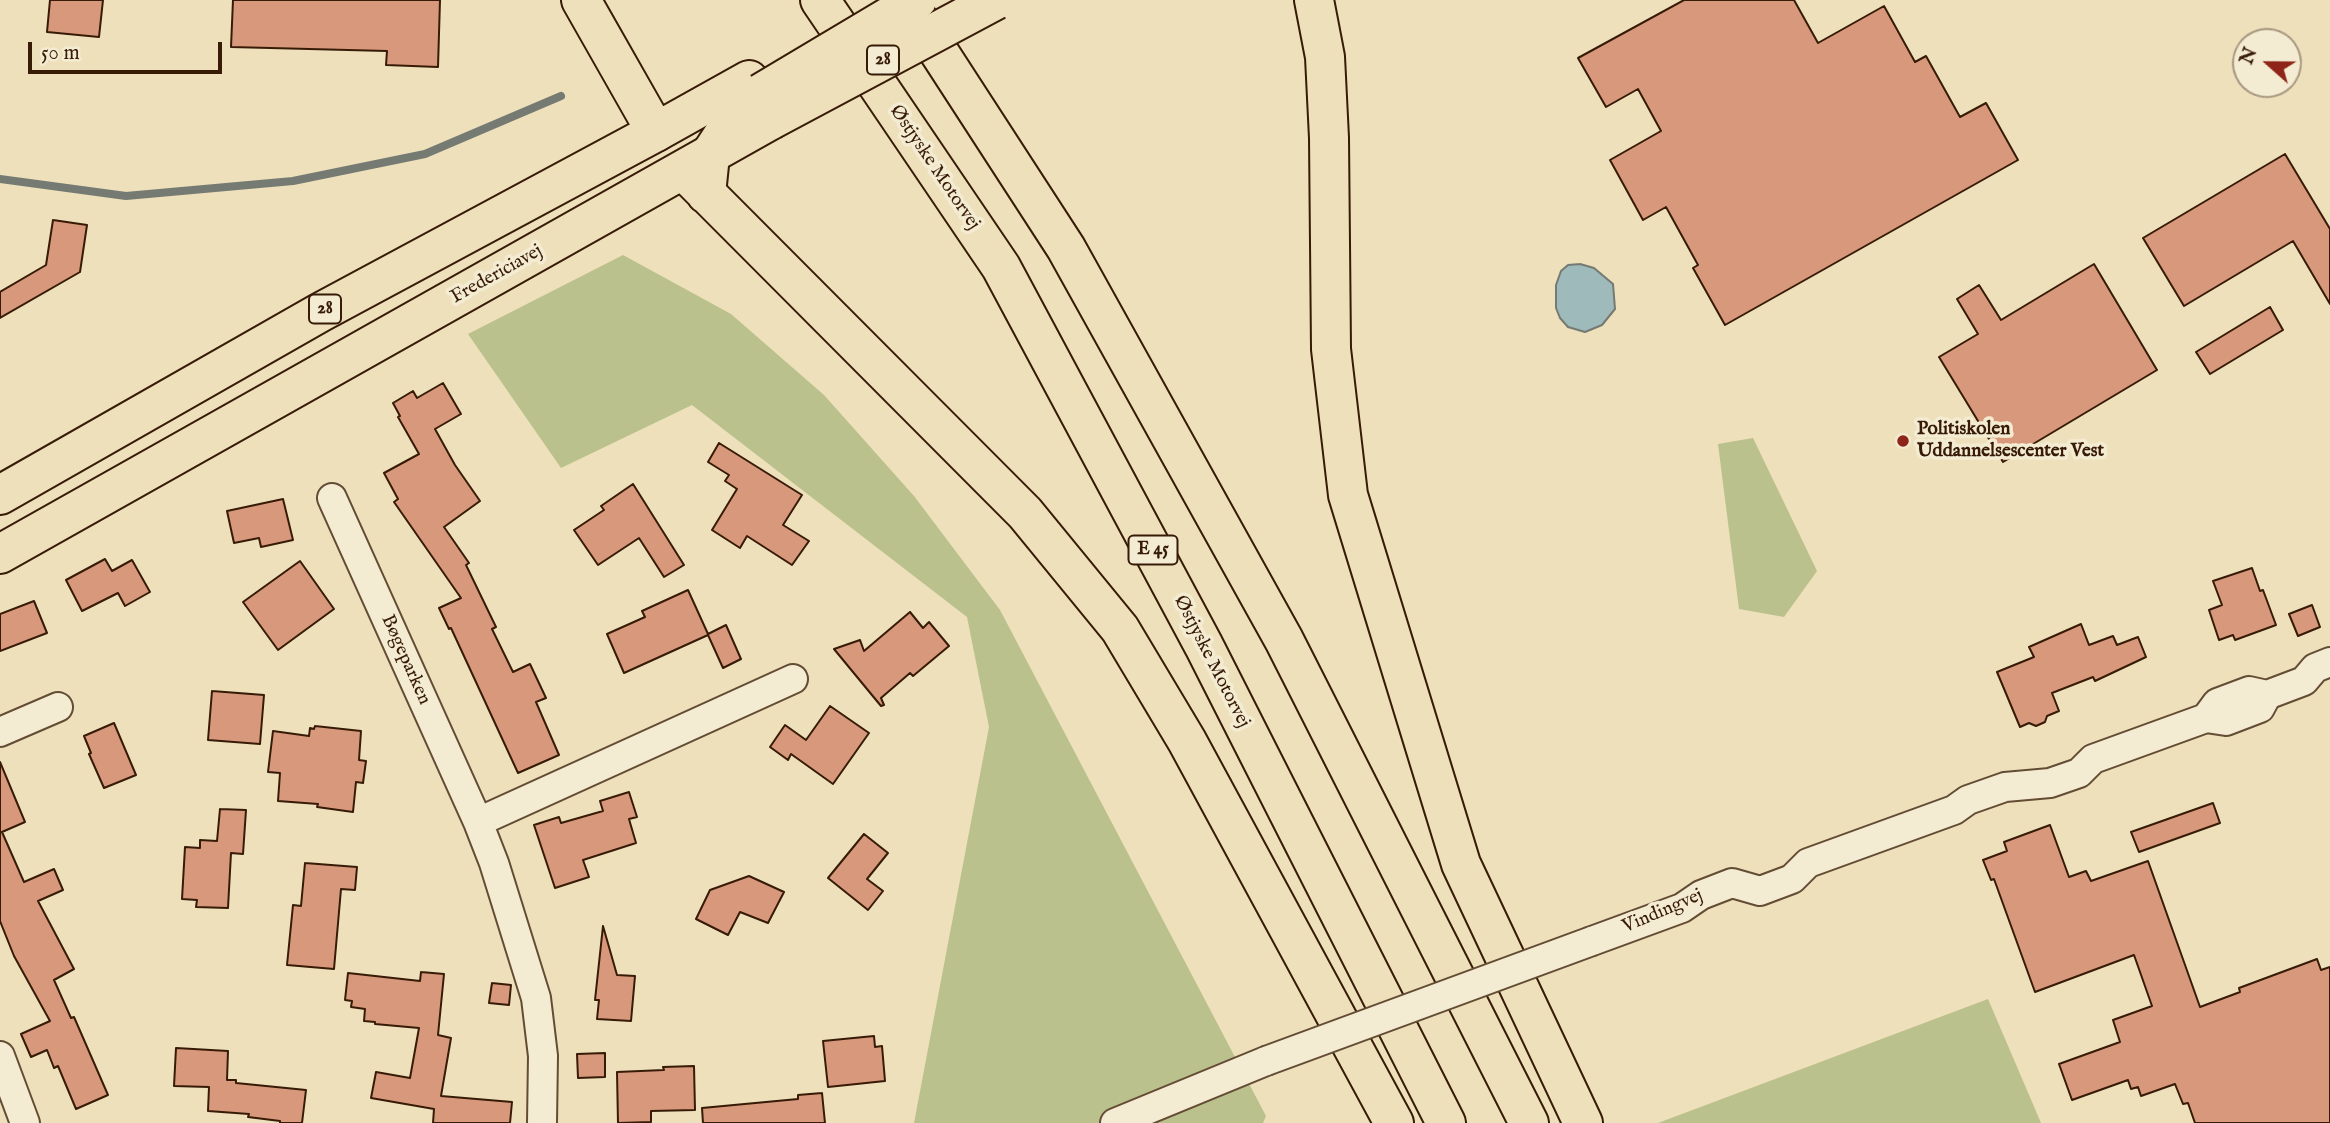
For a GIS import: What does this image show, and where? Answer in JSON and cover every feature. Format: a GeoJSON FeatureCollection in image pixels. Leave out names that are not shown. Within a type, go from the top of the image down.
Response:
{"type":"FeatureCollection","features":[{"type":"Feature","properties":{"kind":"main road"},"geometry":{"type":"LineString","coordinates":[[581,0],[656,132],[700,173],[1025,513],[1120,629],[1186,741],[1394,1123]]}},
{"type":"Feature","properties":{"kind":"main road","name":"Østjyske Motorvej"},"geometry":{"type":"LineString","coordinates":[[820,0],[1001,267],[1204,646],[1446,1123]]}},
{"type":"Feature","properties":{"kind":"main road","name":"28"},"geometry":{"type":"LineString","coordinates":[[760,98],[889,0]]}},
{"type":"Feature","properties":{"kind":"main road"},"geometry":{"type":"LineString","coordinates":[[905,0],[1066,248],[1218,521],[1284,640],[1529,1123]]}},
{"type":"Feature","properties":{"kind":"main road"},"geometry":{"type":"LineString","coordinates":[[700,173],[742,106],[760,98],[917,0]]}},
{"type":"Feature","properties":{"kind":"main road","name":"28"},"geometry":{"type":"LineString","coordinates":[[0,495],[321,312],[656,132],[760,98],[996,0]]}},
{"type":"Feature","properties":{"kind":"main road"},"geometry":{"type":"LineString","coordinates":[[1314,0],[1325,57],[1331,349],[1348,495],[1461,864],[1583,1123]]}},
{"type":"Feature","properties":{"kind":"main road","name":"Fredericiavej"},"geometry":{"type":"LineString","coordinates":[[0,554],[700,173]]}},
{"type":"Feature","properties":{"kind":"street","name":"Bøgeparken"},"geometry":{"type":"LineString","coordinates":[[332,498],[478,821],[502,887],[536,998],[543,1056],[542,1123]]}},
{"type":"Feature","properties":{"kind":"street","name":"Vindingvej"},"geometry":{"type":"LineString","coordinates":[[1115,1123],[1266,1060],[1682,908],[1701,895],[1732,883],[1760,891],[1792,879],[1808,863],[1954,810],[1968,800],[2005,786],[2050,783],[2080,773],[2093,759],[2206,718],[2226,721],[2260,708],[2267,695],[2304,681],[2315,668],[2330,662]]}},
{"type":"Feature","properties":{"kind":"street"},"geometry":{"type":"LineString","coordinates":[[478,821],[793,679]]}},
{"type":"Feature","properties":{"kind":"street"},"geometry":{"type":"LineString","coordinates":[[0,732],[58,707]]}},
{"type":"Feature","properties":{"kind":"street"},"geometry":{"type":"LineString","coordinates":[[0,1056],[25,1123]]}},
{"type":"Feature","properties":{"kind":"green space"},"geometry":{"type":"Polygon","coordinates":[[[623,255],[731,314],[824,395],[914,496],[1000,610],[1266,1116],[1263,1123],[914,1123],[989,727],[967,617],[692,405],[561,468],[468,334],[623,255]]]}},
{"type":"Feature","properties":{"kind":"green space"},"geometry":{"type":"Polygon","coordinates":[[[1753,438],[1817,571],[1784,617],[1739,609],[1718,444],[1753,438]]]}},
{"type":"Feature","properties":{"kind":"green space"},"geometry":{"type":"Polygon","coordinates":[[[1988,999],[2041,1123],[1658,1123],[1988,999]]]}},
{"type":"Feature","properties":{"kind":"water"},"geometry":{"type":"Polygon","coordinates":[[[1580,264],[1594,268],[1613,284],[1615,309],[1602,325],[1585,332],[1568,327],[1556,308],[1556,285],[1561,271],[1568,265],[1580,264]]]}},
{"type":"Feature","properties":{"kind":"building"},"geometry":{"type":"Polygon","coordinates":[[[50,0],[103,0],[99,37],[47,32],[50,0]]]}},
{"type":"Feature","properties":{"kind":"building"},"geometry":{"type":"Polygon","coordinates":[[[233,0],[440,0],[438,67],[386,65],[387,51],[231,47],[233,0]]]}},
{"type":"Feature","properties":{"kind":"building"},"geometry":{"type":"Polygon","coordinates":[[[1684,0],[1794,0],[1818,43],[1884,6],[1915,62],[1926,56],[1960,117],[1986,103],[2018,160],[1725,325],[1693,268],[1698,265],[1666,207],[1643,220],[1610,160],[1661,131],[1638,89],[1606,107],[1578,58],[1684,0]]]}},
{"type":"Feature","properties":{"kind":"building"},"geometry":{"type":"Polygon","coordinates":[[[2285,154],[2330,229],[2330,304],[2293,241],[2184,306],[2143,238],[2285,154]]]}},
{"type":"Feature","properties":{"kind":"building"},"geometry":{"type":"Polygon","coordinates":[[[53,220],[87,225],[80,272],[0,318],[0,292],[46,265],[53,220]]]}},
{"type":"Feature","properties":{"kind":"building"},"geometry":{"type":"Polygon","coordinates":[[[2094,264],[2157,370],[2003,462],[1939,357],[1978,334],[1957,299],[1979,285],[2001,320],[2094,264]]]}},
{"type":"Feature","properties":{"kind":"building"},"geometry":{"type":"Polygon","coordinates":[[[2270,307],[2283,330],[2210,374],[2196,352],[2270,307]]]}},
{"type":"Feature","properties":{"kind":"building"},"geometry":{"type":"Polygon","coordinates":[[[443,383],[461,414],[435,429],[455,465],[480,501],[444,527],[469,563],[466,565],[496,627],[492,629],[513,672],[530,664],[546,698],[536,702],[559,755],[518,773],[451,628],[449,629],[439,608],[461,598],[394,502],[398,499],[384,473],[419,454],[393,403],[413,391],[417,398],[443,383]]]}},
{"type":"Feature","properties":{"kind":"building"},"geometry":{"type":"Polygon","coordinates":[[[719,443],[802,495],[783,525],[809,541],[792,565],[747,536],[740,548],[712,530],[737,489],[725,481],[729,475],[708,462],[719,443]]]}},
{"type":"Feature","properties":{"kind":"building"},"geometry":{"type":"Polygon","coordinates":[[[633,484],[684,565],[664,577],[639,538],[598,565],[574,530],[604,510],[601,506],[633,484]]]}},
{"type":"Feature","properties":{"kind":"building"},"geometry":{"type":"Polygon","coordinates":[[[283,499],[293,540],[261,547],[259,538],[234,543],[227,511],[283,499]]]}},
{"type":"Feature","properties":{"kind":"building"},"geometry":{"type":"Polygon","coordinates":[[[105,559],[112,571],[132,560],[150,592],[125,606],[118,593],[82,611],[66,580],[105,559]]]}},
{"type":"Feature","properties":{"kind":"building"},"geometry":{"type":"Polygon","coordinates":[[[300,561],[334,609],[278,650],[243,602],[300,561]]]}},
{"type":"Feature","properties":{"kind":"building"},"geometry":{"type":"Polygon","coordinates":[[[2252,568],[2276,625],[2235,640],[2233,635],[2219,640],[2209,610],[2222,605],[2213,581],[2252,568]]]}},
{"type":"Feature","properties":{"kind":"building"},"geometry":{"type":"Polygon","coordinates":[[[688,590],[708,634],[726,625],[741,659],[723,668],[708,635],[624,673],[607,634],[645,617],[642,611],[688,590]]]}},
{"type":"Feature","properties":{"kind":"building"},"geometry":{"type":"Polygon","coordinates":[[[34,601],[47,633],[0,651],[0,614],[34,601]]]}},
{"type":"Feature","properties":{"kind":"building"},"geometry":{"type":"Polygon","coordinates":[[[2312,605],[2320,627],[2298,636],[2289,614],[2312,605]]]}},
{"type":"Feature","properties":{"kind":"building"},"geometry":{"type":"Polygon","coordinates":[[[910,612],[923,628],[929,622],[949,646],[913,676],[910,673],[881,698],[884,705],[881,706],[834,649],[860,640],[864,651],[910,612]]]}},
{"type":"Feature","properties":{"kind":"building"},"geometry":{"type":"Polygon","coordinates":[[[2081,624],[2089,645],[2113,636],[2117,645],[2138,637],[2146,657],[2095,681],[2093,677],[2052,693],[2059,711],[2047,716],[2045,722],[2036,726],[2029,723],[2020,727],[1997,672],[2034,657],[2029,647],[2081,624]]]}},
{"type":"Feature","properties":{"kind":"building"},"geometry":{"type":"Polygon","coordinates":[[[212,691],[264,695],[260,744],[208,740],[212,691]]]}},
{"type":"Feature","properties":{"kind":"building"},"geometry":{"type":"Polygon","coordinates":[[[830,706],[869,733],[833,784],[791,754],[788,760],[770,747],[785,725],[806,740],[830,706]]]}},
{"type":"Feature","properties":{"kind":"building"},"geometry":{"type":"Polygon","coordinates":[[[114,723],[136,775],[104,788],[84,736],[114,723]]]}},
{"type":"Feature","properties":{"kind":"building"},"geometry":{"type":"Polygon","coordinates":[[[315,726],[361,731],[359,760],[366,761],[363,783],[356,782],[353,812],[317,807],[318,804],[278,801],[280,773],[268,772],[273,731],[309,736],[310,728],[314,729],[315,726]]]}},
{"type":"Feature","properties":{"kind":"building"},"geometry":{"type":"Polygon","coordinates":[[[0,762],[25,822],[2,832],[24,882],[54,869],[63,890],[38,901],[74,969],[54,980],[71,1018],[74,1017],[108,1095],[76,1109],[58,1066],[54,1068],[47,1050],[31,1057],[21,1034],[50,1021],[14,956],[0,921],[0,762]]]}},
{"type":"Feature","properties":{"kind":"building"},"geometry":{"type":"Polygon","coordinates":[[[629,792],[637,817],[629,819],[636,843],[583,860],[589,877],[555,888],[534,825],[559,817],[561,823],[603,811],[600,801],[629,792]]]}},
{"type":"Feature","properties":{"kind":"building"},"geometry":{"type":"Polygon","coordinates":[[[2213,803],[2220,823],[2139,852],[2131,832],[2213,803]]]}},
{"type":"Feature","properties":{"kind":"building"},"geometry":{"type":"Polygon","coordinates":[[[220,809],[246,810],[243,854],[231,853],[228,908],[196,907],[197,900],[182,899],[185,847],[200,848],[200,840],[217,841],[220,809]]]}},
{"type":"Feature","properties":{"kind":"building"},"geometry":{"type":"Polygon","coordinates":[[[2050,825],[2069,877],[2086,871],[2091,881],[2148,861],[2200,1007],[2240,992],[2239,988],[2317,959],[2321,970],[2330,967],[2330,1123],[2195,1123],[2188,1103],[2183,1104],[2175,1084],[2141,1096],[2138,1087],[2131,1089],[2128,1080],[2072,1100],[2059,1064],[2120,1042],[2113,1020],[2152,1006],[2134,955],[2035,992],[1994,879],[1991,880],[1983,860],[2007,851],[2004,842],[2050,825]]]}},
{"type":"Feature","properties":{"kind":"building"},"geometry":{"type":"Polygon","coordinates":[[[864,834],[888,853],[867,879],[883,891],[868,910],[828,878],[864,834]]]}},
{"type":"Feature","properties":{"kind":"building"},"geometry":{"type":"Polygon","coordinates":[[[305,863],[357,867],[355,890],[341,889],[334,969],[287,965],[293,905],[301,906],[305,863]]]}},
{"type":"Feature","properties":{"kind":"building"},"geometry":{"type":"Polygon","coordinates":[[[749,876],[784,892],[768,923],[740,912],[728,935],[696,919],[710,890],[749,876]]]}},
{"type":"Feature","properties":{"kind":"building"},"geometry":{"type":"Polygon","coordinates":[[[603,926],[617,975],[635,976],[631,1021],[597,1019],[599,1000],[595,1000],[603,926]]]}},
{"type":"Feature","properties":{"kind":"building"},"geometry":{"type":"Polygon","coordinates":[[[421,972],[444,974],[438,1035],[451,1038],[441,1096],[512,1102],[510,1123],[433,1123],[434,1109],[371,1098],[376,1072],[410,1078],[419,1028],[364,1021],[365,1009],[351,1007],[352,1001],[345,1000],[348,973],[420,981],[421,972]]]}},
{"type":"Feature","properties":{"kind":"building"},"geometry":{"type":"Polygon","coordinates":[[[492,983],[511,985],[509,1005],[489,1003],[492,983]]]}},
{"type":"Feature","properties":{"kind":"building"},"geometry":{"type":"Polygon","coordinates":[[[874,1036],[875,1047],[882,1046],[885,1081],[828,1087],[823,1041],[874,1036]]]}},
{"type":"Feature","properties":{"kind":"building"},"geometry":{"type":"Polygon","coordinates":[[[176,1048],[228,1051],[227,1080],[236,1080],[236,1083],[306,1090],[302,1123],[280,1123],[248,1117],[249,1114],[208,1111],[209,1087],[174,1086],[176,1048]]]}},
{"type":"Feature","properties":{"kind":"building"},"geometry":{"type":"Polygon","coordinates":[[[605,1053],[605,1077],[578,1078],[577,1054],[605,1053]]]}},
{"type":"Feature","properties":{"kind":"building"},"geometry":{"type":"Polygon","coordinates":[[[694,1066],[695,1110],[651,1111],[651,1122],[618,1123],[617,1072],[694,1066]]]}},
{"type":"Feature","properties":{"kind":"building"},"geometry":{"type":"Polygon","coordinates":[[[822,1093],[825,1123],[703,1123],[702,1108],[798,1099],[798,1095],[822,1093]]]}},
{"type":"Feature","properties":{"kind":"waterway"},"geometry":{"type":"LineString","coordinates":[[0,179],[126,196],[293,181],[425,154],[561,96]]}},
{"type":"Feature","properties":{"kind":"place","name":"Politiskolen Uddannelsescenter Vest"},"geometry":{"type":"Point","coordinates":[1903,441]}}]}
